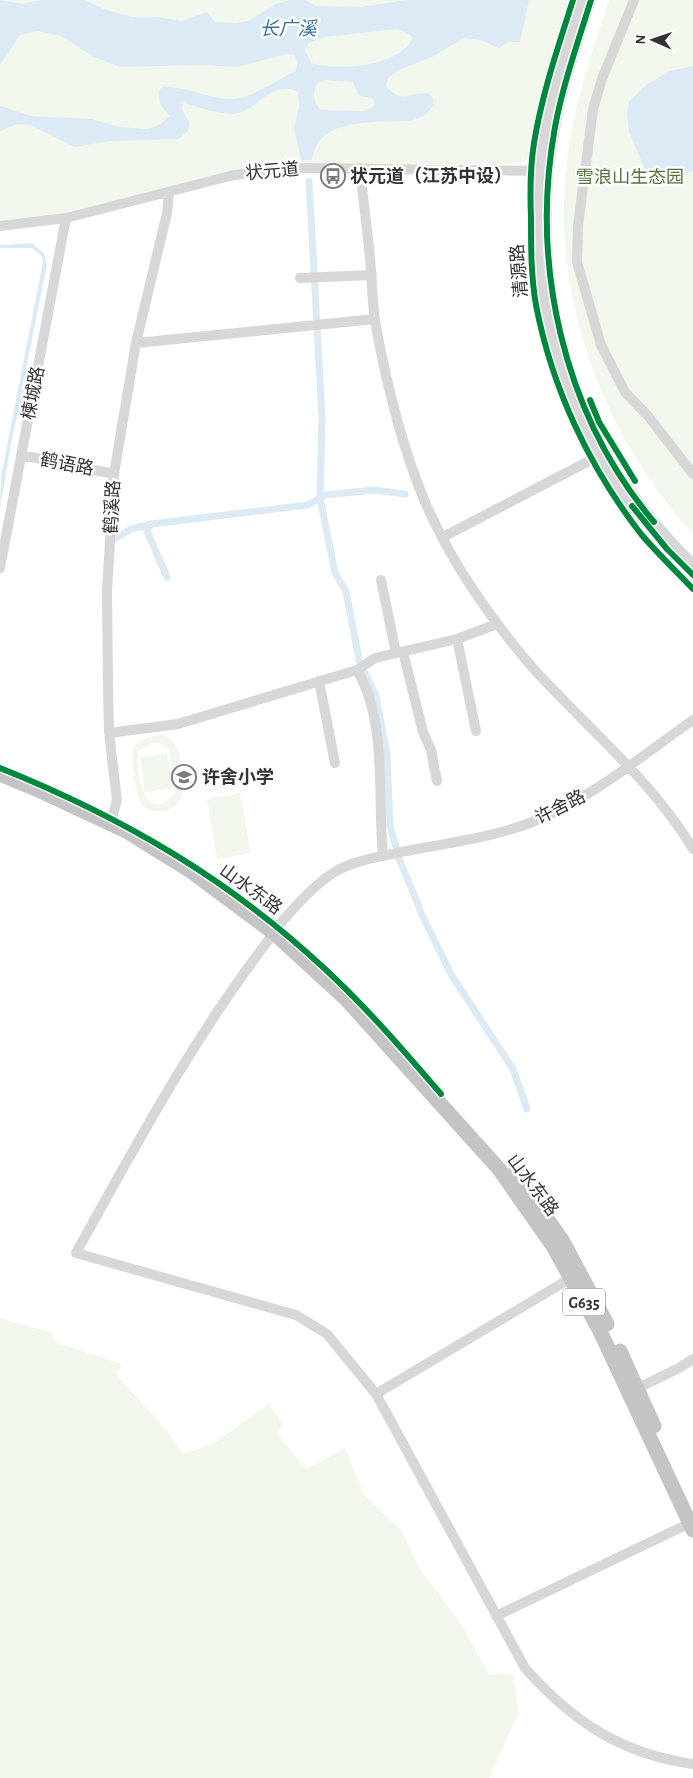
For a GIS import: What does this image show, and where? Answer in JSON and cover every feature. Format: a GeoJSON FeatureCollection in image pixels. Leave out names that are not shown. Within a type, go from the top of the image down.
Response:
{"type":"FeatureCollection","features":[{"type":"Feature","properties":{"kind":"highway","name":"山水东路"},"geometry":{"type":"LineString","coordinates":[[0,768],[56,790],[110,821],[192,872],[275,930],[356,999],[508,1164],[566,1247],[592,1292],[692,1521]]}},
{"type":"Feature","properties":{"kind":"highway","name":"山水东路"},"geometry":{"type":"LineString","coordinates":[[0,774],[110,821]]}},
{"type":"Feature","properties":{"kind":"highway","name":"山水东路"},"geometry":{"type":"LineString","coordinates":[[275,930],[346,999],[499,1169],[530,1210],[572,1278],[634,1390]]}},
{"type":"Feature","properties":{"kind":"street","name":"清源路"},"geometry":{"type":"LineString","coordinates":[[582,0],[555,84],[544,171],[552,289],[557,321],[590,424],[638,514],[693,575]]}},
{"type":"Feature","properties":{"kind":"street","name":"清源路"},"geometry":{"type":"LineString","coordinates":[[544,171],[564,88],[591,0]]}},
{"type":"Feature","properties":{"kind":"street"},"geometry":{"type":"LineString","coordinates":[[634,0],[602,79],[593,109],[578,226],[577,262],[601,345],[625,392],[648,416],[693,474]]}},
{"type":"Feature","properties":{"kind":"street","name":"状元道"},"geometry":{"type":"LineString","coordinates":[[0,226],[66,218],[234,175],[296,168],[544,171]]}},
{"type":"Feature","properties":{"kind":"street"},"geometry":{"type":"LineString","coordinates":[[360,168],[375,319],[392,399],[409,457],[426,503],[443,537],[497,624],[533,668],[627,765],[678,824],[693,849]]}},
{"type":"Feature","properties":{"kind":"street","name":"鹤溪路"},"geometry":{"type":"LineString","coordinates":[[110,821],[117,800],[109,733],[107,591],[114,474],[136,343],[167,213],[169,193]]}},
{"type":"Feature","properties":{"kind":"street","name":"楝城路"},"geometry":{"type":"LineString","coordinates":[[0,568],[66,218]]}},
{"type":"Feature","properties":{"kind":"street"},"geometry":{"type":"LineString","coordinates":[[300,278],[372,275]]}},
{"type":"Feature","properties":{"kind":"street"},"geometry":{"type":"LineString","coordinates":[[136,343],[332,325],[375,319]]}},
{"type":"Feature","properties":{"kind":"street","name":"清源路"},"geometry":{"type":"LineString","coordinates":[[606,453],[650,517],[693,564]]}},
{"type":"Feature","properties":{"kind":"street"},"geometry":{"type":"LineString","coordinates":[[443,537],[606,453]]}},
{"type":"Feature","properties":{"kind":"street","name":"鹤语路"},"geometry":{"type":"LineString","coordinates":[[21,455],[114,474]]}},
{"type":"Feature","properties":{"kind":"street"},"geometry":{"type":"LineString","coordinates":[[381,580],[399,653],[423,732],[431,750],[437,781]]}},
{"type":"Feature","properties":{"kind":"street"},"geometry":{"type":"LineString","coordinates":[[109,733],[178,724],[357,670],[374,658],[457,639],[497,624]]}},
{"type":"Feature","properties":{"kind":"street"},"geometry":{"type":"LineString","coordinates":[[457,639],[476,731]]}},
{"type":"Feature","properties":{"kind":"street"},"geometry":{"type":"LineString","coordinates":[[357,670],[365,684],[375,724],[385,855]]}},
{"type":"Feature","properties":{"kind":"street"},"geometry":{"type":"LineString","coordinates":[[319,682],[335,763]]}},
{"type":"Feature","properties":{"kind":"street","name":"许舍路"},"geometry":{"type":"LineString","coordinates":[[376,1394],[327,1334],[296,1314],[76,1253],[154,1111],[236,982],[298,903],[338,870],[385,855],[484,836],[529,824],[564,808],[693,720]]}},
{"type":"Feature","properties":{"kind":"street"},"geometry":{"type":"LineString","coordinates":[[572,1278],[376,1394],[525,1668],[550,1696],[583,1723],[634,1750],[670,1761],[693,1764]]}},
{"type":"Feature","properties":{"kind":"street"},"geometry":{"type":"LineString","coordinates":[[634,1390],[693,1359]]}},
{"type":"Feature","properties":{"kind":"street"},"geometry":{"type":"LineString","coordinates":[[496,1616],[692,1521]]}},
{"type":"Feature","properties":{"kind":"green space"},"geometry":{"type":"Polygon","coordinates":[[[0,0],[573,0],[551,67],[533,155],[521,164],[316,164],[233,171],[57,215],[0,223],[0,0]]]}},
{"type":"Feature","properties":{"kind":"green space","name":"雪浪山生态园"},"geometry":{"type":"Polygon","coordinates":[[[609,0],[693,0],[693,534],[661,495],[633,453],[609,408],[590,361],[576,312],[567,262],[564,211],[570,140],[584,79],[609,0]]]}},
{"type":"Feature","properties":{"kind":"green space"},"geometry":{"type":"Polygon","coordinates":[[[162,735],[177,747],[183,782],[180,800],[172,808],[161,812],[150,810],[139,800],[133,768],[133,753],[138,742],[162,735]],[[152,743],[139,751],[137,757],[143,790],[152,803],[158,804],[170,799],[175,789],[169,750],[160,743],[152,743]]]}},
{"type":"Feature","properties":{"kind":"green space"},"geometry":{"type":"Polygon","coordinates":[[[167,753],[173,788],[145,792],[140,758],[167,753]]]}},
{"type":"Feature","properties":{"kind":"green space"},"geometry":{"type":"Polygon","coordinates":[[[240,793],[251,853],[217,859],[207,799],[240,793]]]}},
{"type":"Feature","properties":{"kind":"green space"},"geometry":{"type":"Polygon","coordinates":[[[0,1318],[52,1333],[55,1342],[122,1364],[116,1374],[166,1430],[183,1454],[214,1443],[268,1404],[284,1425],[277,1433],[306,1469],[345,1448],[364,1495],[402,1531],[420,1569],[461,1624],[489,1675],[513,1673],[519,1712],[489,1778],[0,1778],[0,1318]]]}},
{"type":"Feature","properties":{"kind":"water","name":"长广溪"},"geometry":{"type":"Polygon","coordinates":[[[0,0],[22,4],[41,0],[85,0],[104,9],[132,17],[157,17],[182,21],[207,12],[215,22],[236,23],[248,21],[276,4],[290,0],[305,0],[316,6],[361,7],[406,0],[529,0],[520,42],[509,42],[499,48],[481,40],[464,38],[432,57],[399,70],[388,78],[386,86],[397,95],[406,96],[428,93],[433,98],[434,105],[424,115],[408,121],[368,122],[332,131],[316,147],[312,160],[301,160],[294,128],[299,107],[298,92],[289,89],[280,89],[272,92],[250,108],[234,114],[214,112],[183,103],[182,110],[189,122],[189,129],[179,139],[110,141],[75,147],[31,125],[17,124],[0,131],[0,106],[31,116],[92,119],[119,127],[147,129],[159,125],[170,116],[161,106],[158,92],[162,87],[172,87],[220,98],[239,98],[254,93],[296,71],[295,55],[287,54],[237,67],[202,65],[121,67],[94,57],[61,36],[38,31],[20,35],[0,65],[0,0]],[[398,29],[323,37],[309,43],[305,50],[311,63],[336,67],[383,61],[407,47],[413,37],[398,29]],[[326,80],[317,83],[314,90],[315,101],[321,110],[365,111],[374,106],[374,99],[358,95],[353,82],[326,80]]]}},
{"type":"Feature","properties":{"kind":"water"},"geometry":{"type":"Polygon","coordinates":[[[693,66],[693,171],[665,179],[653,178],[647,174],[629,132],[627,113],[629,101],[644,87],[669,71],[693,66]]]}},
{"type":"Feature","properties":{"kind":"water"},"geometry":{"type":"Polygon","coordinates":[[[32,243],[44,253],[47,265],[0,508],[1,477],[43,262],[42,256],[32,248],[0,248],[0,245],[32,243]]]}},
{"type":"Feature","properties":{"kind":"waterway"},"geometry":{"type":"LineString","coordinates":[[309,181],[322,417],[320,498],[335,573],[346,591],[359,660],[376,696],[387,755],[390,826],[400,861],[423,917],[452,976],[513,1069],[527,1109]]}},
{"type":"Feature","properties":{"kind":"waterway"},"geometry":{"type":"LineString","coordinates":[[167,577],[147,531],[151,524],[308,505],[325,495],[374,490],[405,494]]}},
{"type":"Feature","properties":{"kind":"waterway"},"geometry":{"type":"LineString","coordinates":[[114,539],[131,529],[151,524]]}},
{"type":"Feature","properties":{"kind":"cycle path"},"geometry":{"type":"LineString","coordinates":[[573,0],[546,89],[537,125],[533,152],[530,190],[531,251],[536,305],[552,366],[575,426],[589,454],[605,482],[641,534],[693,589]]}},
{"type":"Feature","properties":{"kind":"cycle path"},"geometry":{"type":"LineString","coordinates":[[591,0],[566,79],[555,127],[548,179],[547,232],[551,284],[561,336],[576,386],[597,434],[623,480],[654,522]]}},
{"type":"Feature","properties":{"kind":"cycle path"},"geometry":{"type":"LineString","coordinates":[[590,400],[599,422],[635,481]]}},
{"type":"Feature","properties":{"kind":"cycle path"},"geometry":{"type":"LineString","coordinates":[[632,506],[667,549],[693,575]]}},
{"type":"Feature","properties":{"kind":"cycle path"},"geometry":{"type":"LineString","coordinates":[[0,768],[89,807],[131,829],[172,853],[251,907],[341,984],[385,1030],[441,1094]]}},
{"type":"Feature","properties":{"kind":"place","name":"状元道（江苏中设）"},"geometry":{"type":"Point","coordinates":[333,176]}},
{"type":"Feature","properties":{"kind":"place","name":"许舍小学"},"geometry":{"type":"Point","coordinates":[184,777]}}]}
